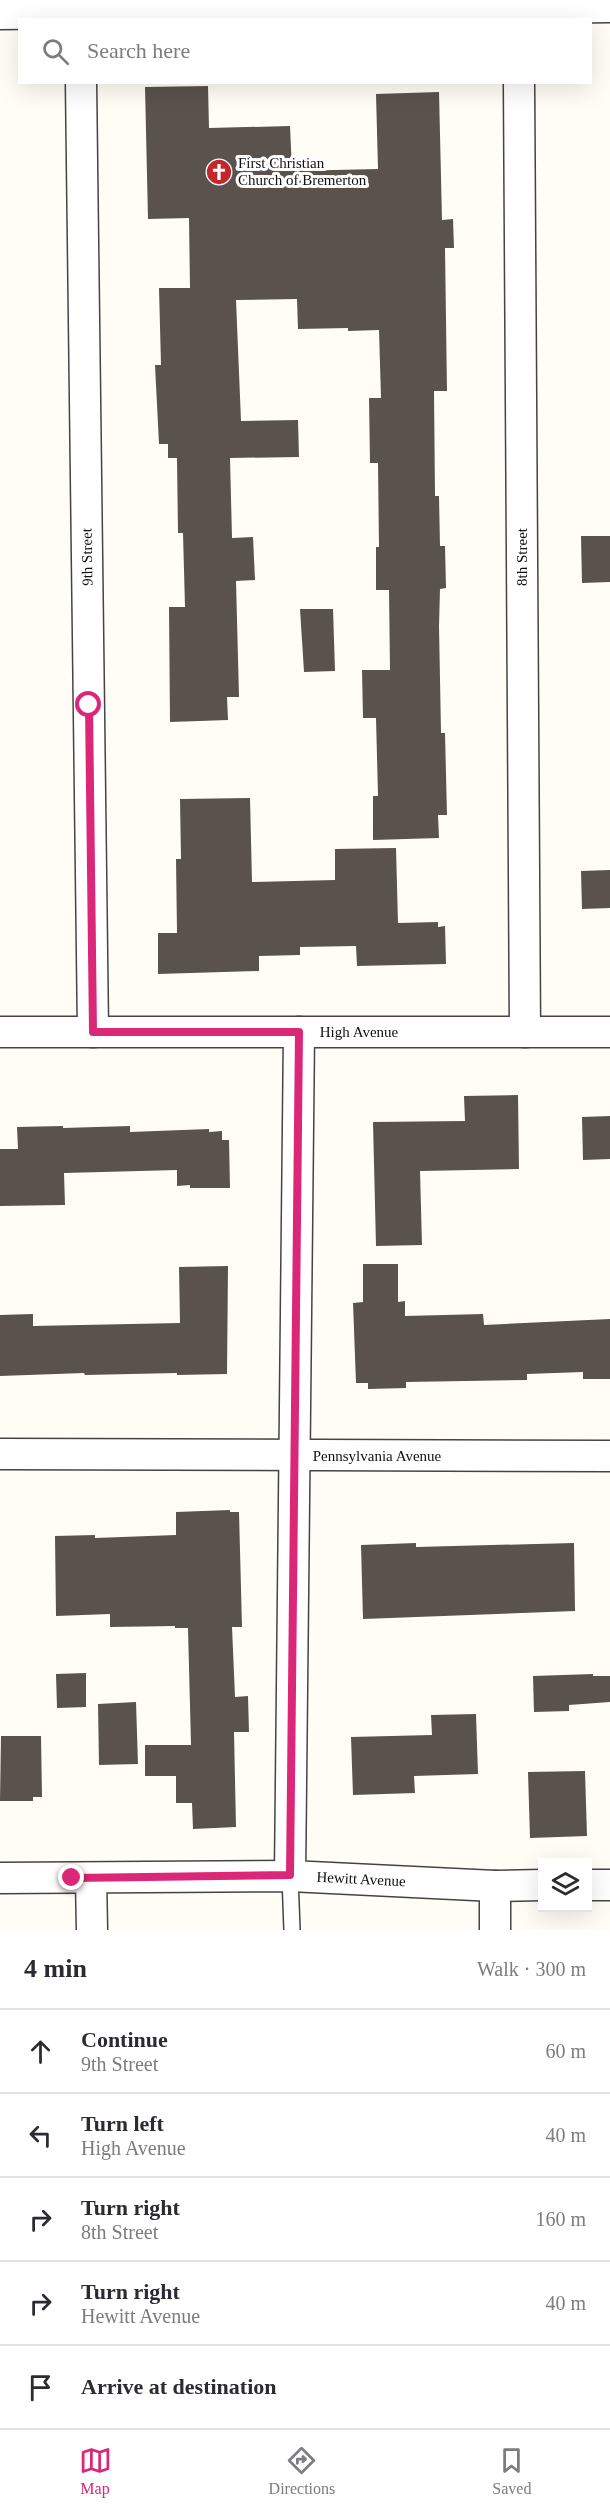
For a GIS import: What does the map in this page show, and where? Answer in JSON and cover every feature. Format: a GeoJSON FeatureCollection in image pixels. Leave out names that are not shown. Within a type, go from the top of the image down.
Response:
{"type":"FeatureCollection","features":[{"type":"Feature","properties":{"kind":"street"},"geometry":{"type":"LineString","coordinates":[[0,14],[80,11],[610,7]]}},
{"type":"Feature","properties":{"kind":"street","name":"9th Street"},"geometry":{"type":"LineString","coordinates":[[81,84],[93,1032]]}},
{"type":"Feature","properties":{"kind":"street","name":"8th Street"},"geometry":{"type":"LineString","coordinates":[[519,84],[525,1032]]}},
{"type":"Feature","properties":{"kind":"street","name":"High Avenue"},"geometry":{"type":"LineString","coordinates":[[0,1032],[610,1032]]}},
{"type":"Feature","properties":{"kind":"street"},"geometry":{"type":"LineString","coordinates":[[290,1875],[299,1032]]}},
{"type":"Feature","properties":{"kind":"street","name":"Pennsylvania Avenue"},"geometry":{"type":"LineString","coordinates":[[0,1454],[610,1456]]}},
{"type":"Feature","properties":{"kind":"street","name":"Hewitt Avenue"},"geometry":{"type":"LineString","coordinates":[[0,1878],[290,1875],[495,1886],[538,1885]]}},
{"type":"Feature","properties":{"kind":"street"},"geometry":{"type":"LineString","coordinates":[[91,1878],[92,1930]]}},
{"type":"Feature","properties":{"kind":"street"},"geometry":{"type":"LineString","coordinates":[[592,1885],[610,1885]]}},
{"type":"Feature","properties":{"kind":"street"},"geometry":{"type":"LineString","coordinates":[[495,1886],[495,1930]]}},
{"type":"Feature","properties":{"kind":"lane"},"geometry":{"type":"LineString","coordinates":[[290,1875],[292,1930]]}},
{"type":"Feature","properties":{"kind":"building"},"geometry":{"type":"Polygon","coordinates":[[[208,86],[209,128],[290,126],[292,171],[378,169],[376,94],[439,92],[442,220],[453,219],[454,248],[445,248],[447,391],[434,391],[435,496],[439,496],[440,546],[445,546],[446,588],[440,589],[439,626],[441,733],[445,733],[447,815],[438,815],[439,838],[373,840],[373,796],[378,796],[376,718],[363,718],[362,670],[390,670],[389,590],[376,590],[376,547],[379,547],[378,463],[370,463],[369,398],[381,398],[379,330],[298,329],[297,299],[236,300],[241,421],[298,420],[299,457],[230,458],[232,538],[253,537],[255,580],[236,581],[239,697],[227,697],[228,720],[170,722],[169,607],[185,607],[183,533],[178,533],[177,458],[168,458],[168,444],[159,444],[155,365],[161,365],[159,288],[190,288],[189,218],[148,219],[145,87],[208,86]]]}},
{"type":"Feature","properties":{"kind":"building"},"geometry":{"type":"Polygon","coordinates":[[[581,536],[610,536],[610,582],[582,583],[581,536]]]}},
{"type":"Feature","properties":{"kind":"building"},"geometry":{"type":"Polygon","coordinates":[[[300,609],[333,609],[335,671],[304,672],[300,609]]]}},
{"type":"Feature","properties":{"kind":"building"},"geometry":{"type":"Polygon","coordinates":[[[250,798],[252,882],[335,880],[335,849],[396,848],[398,923],[438,922],[438,927],[445,926],[446,964],[357,966],[356,946],[300,947],[300,955],[259,956],[259,971],[158,974],[158,933],[177,933],[176,859],[181,859],[180,799],[250,798]]]}},
{"type":"Feature","properties":{"kind":"building"},"geometry":{"type":"Polygon","coordinates":[[[610,870],[610,908],[582,909],[581,871],[610,870]]]}},
{"type":"Feature","properties":{"kind":"building"},"geometry":{"type":"Polygon","coordinates":[[[518,1095],[519,1169],[420,1171],[422,1245],[376,1246],[373,1122],[465,1121],[464,1096],[518,1095]]]}},
{"type":"Feature","properties":{"kind":"building"},"geometry":{"type":"Polygon","coordinates":[[[610,1116],[610,1159],[583,1160],[582,1117],[610,1116]]]}},
{"type":"Feature","properties":{"kind":"building"},"geometry":{"type":"Polygon","coordinates":[[[63,1126],[63,1128],[130,1126],[130,1132],[209,1129],[209,1132],[222,1131],[222,1140],[229,1140],[230,1188],[177,1186],[177,1170],[64,1173],[65,1205],[0,1206],[0,1149],[18,1149],[17,1127],[63,1126]]]}},
{"type":"Feature","properties":{"kind":"building"},"geometry":{"type":"Polygon","coordinates":[[[363,1264],[398,1264],[398,1302],[405,1301],[405,1316],[483,1314],[484,1325],[610,1319],[610,1379],[583,1379],[583,1372],[527,1374],[527,1380],[406,1382],[406,1388],[368,1389],[368,1383],[356,1383],[353,1303],[363,1302],[363,1264]]]}},
{"type":"Feature","properties":{"kind":"building"},"geometry":{"type":"Polygon","coordinates":[[[228,1266],[227,1374],[85,1375],[84,1373],[0,1376],[0,1315],[33,1314],[33,1326],[180,1323],[179,1267],[228,1266]]]}},
{"type":"Feature","properties":{"kind":"building"},"geometry":{"type":"Polygon","coordinates":[[[230,1510],[230,1512],[239,1512],[242,1627],[232,1627],[235,1697],[248,1696],[249,1732],[234,1732],[236,1827],[193,1829],[192,1803],[176,1803],[176,1776],[145,1776],[145,1745],[191,1745],[188,1628],[175,1628],[175,1626],[110,1627],[110,1614],[56,1616],[55,1536],[95,1535],[95,1538],[176,1535],[176,1512],[230,1510]]]}},
{"type":"Feature","properties":{"kind":"building"},"geometry":{"type":"Polygon","coordinates":[[[416,1543],[416,1547],[574,1543],[575,1611],[363,1619],[361,1545],[416,1543]]]}},
{"type":"Feature","properties":{"kind":"building"},"geometry":{"type":"Polygon","coordinates":[[[86,1673],[86,1707],[57,1708],[56,1674],[86,1673]]]}},
{"type":"Feature","properties":{"kind":"building"},"geometry":{"type":"Polygon","coordinates":[[[593,1674],[593,1676],[610,1676],[610,1702],[569,1705],[569,1711],[534,1712],[533,1676],[593,1674]]]}},
{"type":"Feature","properties":{"kind":"building"},"geometry":{"type":"Polygon","coordinates":[[[136,1702],[138,1764],[99,1765],[98,1704],[136,1702]]]}},
{"type":"Feature","properties":{"kind":"building"},"geometry":{"type":"Polygon","coordinates":[[[476,1714],[478,1774],[414,1776],[415,1793],[353,1795],[351,1737],[432,1735],[431,1715],[476,1714]]]}},
{"type":"Feature","properties":{"kind":"building"},"geometry":{"type":"Polygon","coordinates":[[[1,1736],[41,1736],[42,1797],[33,1797],[33,1801],[0,1801],[1,1736]]]}},
{"type":"Feature","properties":{"kind":"building"},"geometry":{"type":"Polygon","coordinates":[[[585,1771],[587,1836],[530,1838],[528,1772],[585,1771]]]}},
{"type":"Feature","properties":{"kind":"place","name":"First Christian Church of Bremerton"},"geometry":{"type":"Point","coordinates":[219,172]}},
{"type":"Feature","properties":{"kind":"route"},"geometry":{"type":"LineString","coordinates":[[72,1878],[290,1875],[299,1032],[93,1032],[89,705]]}}]}
